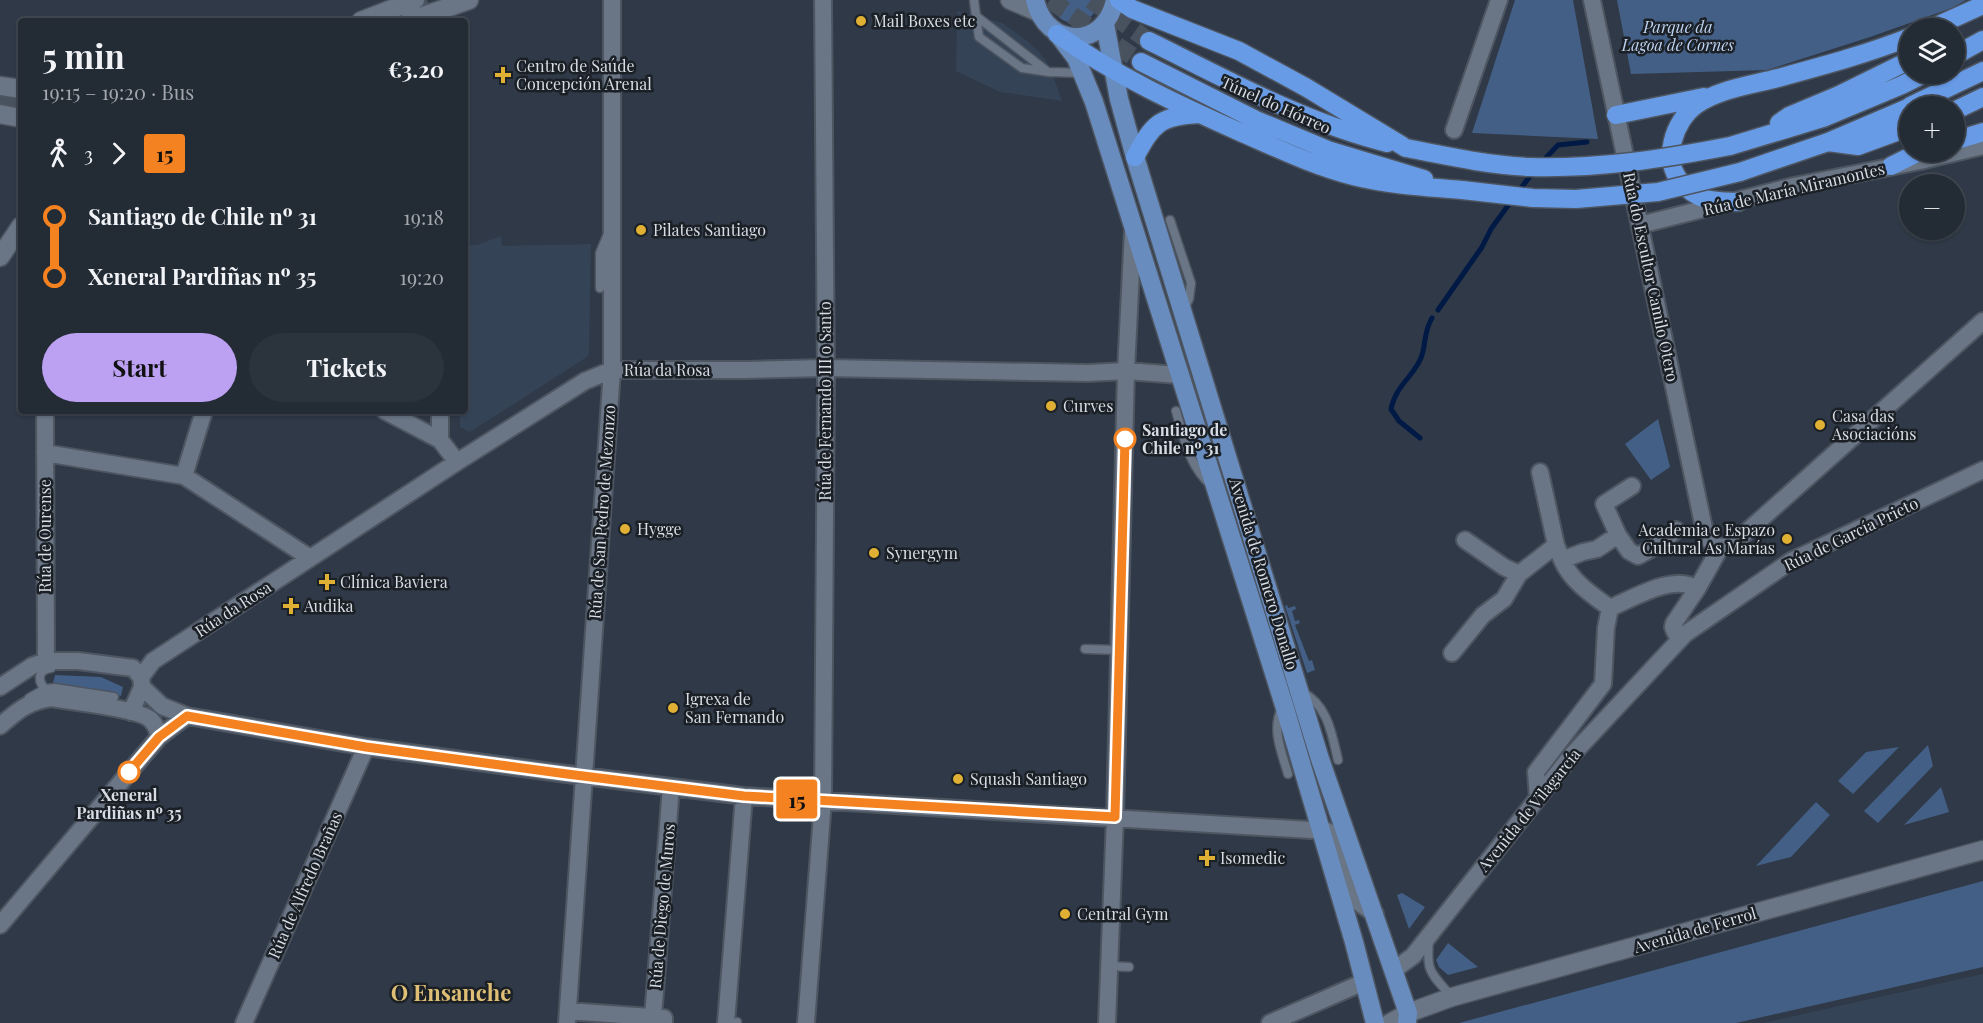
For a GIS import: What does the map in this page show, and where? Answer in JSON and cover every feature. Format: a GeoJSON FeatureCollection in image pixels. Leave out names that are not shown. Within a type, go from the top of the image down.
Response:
{"type":"FeatureCollection","features":[{"type":"Feature","properties":{"kind":"highway"},"geometry":{"type":"LineString","coordinates":[[1117,0],[1132,9],[1239,51],[1307,88],[1406,148]]}},
{"type":"Feature","properties":{"kind":"highway"},"geometry":{"type":"LineString","coordinates":[[1954,18],[1983,5]]}},
{"type":"Feature","properties":{"kind":"highway"},"geometry":{"type":"LineString","coordinates":[[1965,25],[1983,14]]}},
{"type":"Feature","properties":{"kind":"highway"},"geometry":{"type":"LineString","coordinates":[[1057,33],[1085,54],[1199,114],[1311,163],[1353,176],[1398,178],[1462,190],[1533,198],[1576,199],[1658,192],[1740,172],[1828,142],[1899,112]]}},
{"type":"Feature","properties":{"kind":"highway"},"geometry":{"type":"LineString","coordinates":[[1965,50],[1983,40]]}},
{"type":"Feature","properties":{"kind":"highway","name":"Túnel do Hórreo"},"geometry":{"type":"LineString","coordinates":[[1149,41],[1267,99],[1340,130],[1406,148],[1472,161],[1528,166],[1632,163],[1730,146],[1757,137]]}},
{"type":"Feature","properties":{"kind":"highway"},"geometry":{"type":"LineString","coordinates":[[1616,115],[1715,95],[1820,67],[1899,41]]}},
{"type":"Feature","properties":{"kind":"highway","name":"Túnel do Hórreo"},"geometry":{"type":"LineString","coordinates":[[1141,62],[1256,120],[1398,178]]}},
{"type":"Feature","properties":{"kind":"highway"},"geometry":{"type":"LineString","coordinates":[[1757,137],[1789,116],[1839,95],[1899,65]]}},
{"type":"Feature","properties":{"kind":"highway"},"geometry":{"type":"LineString","coordinates":[[1932,96],[1983,70]]}},
{"type":"Feature","properties":{"kind":"highway"},"geometry":{"type":"LineString","coordinates":[[1757,137],[1823,118],[1901,84]]}},
{"type":"Feature","properties":{"kind":"highway"},"geometry":{"type":"LineString","coordinates":[[1715,95],[1695,106],[1680,123],[1670,149],[1675,176],[1691,194],[1703,199],[1738,202]]}},
{"type":"Feature","properties":{"kind":"highway"},"geometry":{"type":"LineString","coordinates":[[1965,106],[1983,97]]}},
{"type":"Feature","properties":{"kind":"highway"},"geometry":{"type":"LineString","coordinates":[[1135,157],[1150,130],[1175,115],[1199,114]]}},
{"type":"Feature","properties":{"kind":"highway"},"geometry":{"type":"LineString","coordinates":[[1828,142],[1858,146],[1899,131]]}},
{"type":"Feature","properties":{"kind":"highway"},"geometry":{"type":"LineString","coordinates":[[1965,138],[1983,132]]}},
{"type":"Feature","properties":{"kind":"highway"},"geometry":{"type":"LineString","coordinates":[[1891,166],[1899,162]]}},
{"type":"Feature","properties":{"kind":"main road"},"geometry":{"type":"LineString","coordinates":[[1057,33],[1070,37],[1083,37],[1095,32],[1106,24],[1117,0]]}},
{"type":"Feature","properties":{"kind":"main road","name":"Avenida de Romero Donallo"},"geometry":{"type":"LineString","coordinates":[[1036,6],[1045,25],[1057,33],[1076,58],[1083,74],[1284,705],[1322,831],[1374,1023]]}},
{"type":"Feature","properties":{"kind":"main road","name":"Avenida de Romero Donallo"},"geometry":{"type":"LineString","coordinates":[[1106,24],[1119,99],[1182,313],[1320,759],[1410,1020]]}},
{"type":"Feature","properties":{"kind":"main road"},"geometry":{"type":"LineString","coordinates":[[1364,981],[1394,970]]}},
{"type":"Feature","properties":{"kind":"street"},"geometry":{"type":"LineString","coordinates":[[369,18],[415,0]]}},
{"type":"Feature","properties":{"kind":"street"},"geometry":{"type":"LineString","coordinates":[[425,18],[446,14],[469,0]]}},
{"type":"Feature","properties":{"kind":"street","name":"Rúa de San Pedro de Mezonzo"},"geometry":{"type":"LineString","coordinates":[[567,1017],[612,370],[612,0]]}},
{"type":"Feature","properties":{"kind":"street","name":"Rúa de Fernando III o Santo"},"geometry":{"type":"LineString","coordinates":[[806,1023],[823,801],[826,368],[823,0]]}},
{"type":"Feature","properties":{"kind":"street"},"geometry":{"type":"LineString","coordinates":[[1010,0],[1036,6]]}},
{"type":"Feature","properties":{"kind":"street"},"geometry":{"type":"LineString","coordinates":[[1454,130],[1498,0]]}},
{"type":"Feature","properties":{"kind":"street","name":"Rúa do Escultor Camilo Otero"},"geometry":{"type":"LineString","coordinates":[[1592,0],[1705,533],[1710,541],[1720,548]]}},
{"type":"Feature","properties":{"kind":"street"},"geometry":{"type":"LineString","coordinates":[[0,86],[18,89]]}},
{"type":"Feature","properties":{"kind":"street"},"geometry":{"type":"LineString","coordinates":[[0,114],[18,117]]}},
{"type":"Feature","properties":{"kind":"street","name":"Rúa de María Miramontes"},"geometry":{"type":"LineString","coordinates":[[1640,225],[1794,186],[1983,146]]}},
{"type":"Feature","properties":{"kind":"street"},"geometry":{"type":"LineString","coordinates":[[1107,1023],[1115,817],[1126,371],[1133,226]]}},
{"type":"Feature","properties":{"kind":"street"},"geometry":{"type":"LineString","coordinates":[[0,257],[18,230]]}},
{"type":"Feature","properties":{"kind":"street"},"geometry":{"type":"LineString","coordinates":[[1685,634],[1675,632],[1674,623],[1697,589],[1720,548],[1733,544],[1983,321]]}},
{"type":"Feature","properties":{"kind":"street","name":"Rúa da Rosa"},"geometry":{"type":"LineString","coordinates":[[142,682],[153,662],[457,462],[585,381],[612,370],[826,368],[1088,373],[1126,371],[1178,375]]}},
{"type":"Feature","properties":{"kind":"street","name":"Rúa de Ourense"},"geometry":{"type":"LineString","coordinates":[[45,414],[46,661]]}},
{"type":"Feature","properties":{"kind":"street"},"geometry":{"type":"LineString","coordinates":[[184,476],[203,414]]}},
{"type":"Feature","properties":{"kind":"street"},"geometry":{"type":"LineString","coordinates":[[391,414],[440,440],[457,462]]}},
{"type":"Feature","properties":{"kind":"street"},"geometry":{"type":"LineString","coordinates":[[440,414],[440,440]]}},
{"type":"Feature","properties":{"kind":"street"},"geometry":{"type":"LineString","coordinates":[[45,453],[184,476],[310,558]]}},
{"type":"Feature","properties":{"kind":"street","name":"Rúa de García Prieto"},"geometry":{"type":"LineString","coordinates":[[1668,652],[1685,634],[1791,561],[1983,470]]}},
{"type":"Feature","properties":{"kind":"street"},"geometry":{"type":"LineString","coordinates":[[1540,472],[1559,553],[1566,570],[1589,593],[1610,608]]}},
{"type":"Feature","properties":{"kind":"street"},"geometry":{"type":"LineString","coordinates":[[1632,486],[1604,504],[1618,535],[1629,551],[1638,556],[1658,545],[1676,530]]}},
{"type":"Feature","properties":{"kind":"street"},"geometry":{"type":"LineString","coordinates":[[1452,653],[1483,615],[1504,599],[1519,574],[1559,553],[1597,549],[1618,535]]}},
{"type":"Feature","properties":{"kind":"street"},"geometry":{"type":"LineString","coordinates":[[1466,540],[1504,567],[1519,574]]}},
{"type":"Feature","properties":{"kind":"street"},"geometry":{"type":"LineString","coordinates":[[1610,608],[1666,584],[1690,584],[1697,589]]}},
{"type":"Feature","properties":{"kind":"street"},"geometry":{"type":"LineString","coordinates":[[1539,798],[1536,772],[1603,684],[1606,628],[1610,608]]}},
{"type":"Feature","properties":{"kind":"street","name":"Avenida de Vilagarcía"},"geometry":{"type":"LineString","coordinates":[[1394,970],[1413,956],[1571,756],[1668,652]]}},
{"type":"Feature","properties":{"kind":"street"},"geometry":{"type":"LineString","coordinates":[[18,709],[8,693],[0,688],[32,666],[46,661],[78,662],[133,668],[162,706],[187,716],[366,747],[744,796],[1322,831]]}},
{"type":"Feature","properties":{"kind":"street"},"geometry":{"type":"LineString","coordinates":[[131,712],[142,682]]}},
{"type":"Feature","properties":{"kind":"street"},"geometry":{"type":"LineString","coordinates":[[0,726],[18,709],[41,699],[51,698],[131,712],[151,719],[158,730],[159,737]]}},
{"type":"Feature","properties":{"kind":"street"},"geometry":{"type":"LineString","coordinates":[[0,925],[159,737],[187,716]]}},
{"type":"Feature","properties":{"kind":"street","name":"Rúa de Alfredo Brañas"},"geometry":{"type":"LineString","coordinates":[[244,1023],[366,747]]}},
{"type":"Feature","properties":{"kind":"street","name":"Rúa de Diego de Muros"},"geometry":{"type":"LineString","coordinates":[[655,1022],[671,787]]}},
{"type":"Feature","properties":{"kind":"street"},"geometry":{"type":"LineString","coordinates":[[733,1023],[744,796]]}},
{"type":"Feature","properties":{"kind":"street","name":"Avenida de Romero Donallo"},"geometry":{"type":"LineString","coordinates":[[1322,831],[1337,836],[1359,903],[1375,914]]}},
{"type":"Feature","properties":{"kind":"street","name":"Avenida de Ferrol"},"geometry":{"type":"LineString","coordinates":[[1390,1023],[1410,1020],[1452,998],[1983,850]]}},
{"type":"Feature","properties":{"kind":"street"},"geometry":{"type":"LineString","coordinates":[[1270,1023],[1364,981]]}},
{"type":"Feature","properties":{"kind":"street"},"geometry":{"type":"LineString","coordinates":[[567,1017],[655,1022]]}},
{"type":"Feature","properties":{"kind":"lane"},"geometry":{"type":"LineString","coordinates":[[974,0],[979,37],[1022,68],[1083,74]]}},
{"type":"Feature","properties":{"kind":"lane"},"geometry":{"type":"LineString","coordinates":[[976,16],[1049,72]]}},
{"type":"Feature","properties":{"kind":"lane"},"geometry":{"type":"LineString","coordinates":[[1170,220],[1191,283],[1189,299],[1182,313]]}},
{"type":"Feature","properties":{"kind":"lane"},"geometry":{"type":"LineString","coordinates":[[600,288],[600,253],[612,221]]}},
{"type":"Feature","properties":{"kind":"lane"},"geometry":{"type":"LineString","coordinates":[[1176,411],[1198,473],[1214,488]]}},
{"type":"Feature","properties":{"kind":"lane"},"geometry":{"type":"LineString","coordinates":[[1085,649],[1118,650]]}},
{"type":"Feature","properties":{"kind":"lane"},"geometry":{"type":"LineString","coordinates":[[45,689],[40,678],[44,670],[78,662]]}},
{"type":"Feature","properties":{"kind":"lane"},"geometry":{"type":"LineString","coordinates":[[18,709],[33,694],[45,689],[54,688],[114,697]]}},
{"type":"Feature","properties":{"kind":"lane"},"geometry":{"type":"LineString","coordinates":[[1300,691],[1319,705],[1326,717],[1338,760]]}},
{"type":"Feature","properties":{"kind":"lane"},"geometry":{"type":"LineString","coordinates":[[1284,705],[1278,717],[1277,728],[1278,741],[1288,774]]}},
{"type":"Feature","properties":{"kind":"lane"},"geometry":{"type":"LineString","coordinates":[[1429,935],[1427,963],[1429,969],[1452,998]]}},
{"type":"Feature","properties":{"kind":"lane"},"geometry":{"type":"LineString","coordinates":[[1109,966],[1129,967]]}},
{"type":"Feature","properties":{"kind":"shaded area"},"geometry":{"type":"Polygon","coordinates":[[[957,11],[1002,23],[1026,40],[1040,53],[1050,67],[1062,101],[1000,92],[956,71],[957,11]]]}},
{"type":"Feature","properties":{"kind":"shaded area"},"geometry":{"type":"Polygon","coordinates":[[[501,236],[502,246],[591,244],[589,353],[587,357],[470,432],[460,427],[460,414],[468,414],[468,245],[477,245],[501,236]]]}},
{"type":"Feature","properties":{"kind":"shaded area"},"geometry":{"type":"Polygon","coordinates":[[[1983,974],[1983,1023],[1763,1023],[1960,979],[1983,974]]]}},
{"type":"Feature","properties":{"kind":"green space"},"geometry":{"type":"Polygon","coordinates":[[[1051,0],[1099,0],[1096,10],[1090,17],[1075,23],[1066,22],[1059,17],[1051,0]]]}},
{"type":"Feature","properties":{"kind":"green space"},"geometry":{"type":"Polygon","coordinates":[[[1515,0],[1573,0],[1598,139],[1472,133],[1515,0]]]}},
{"type":"Feature","properties":{"kind":"green space","name":"Parque da Lagoa de Cornes"},"geometry":{"type":"Polygon","coordinates":[[[1617,0],[1966,0],[1952,8],[1924,18],[1899,18],[1899,27],[1767,70],[1631,74],[1617,0]]]}},
{"type":"Feature","properties":{"kind":"green space"},"geometry":{"type":"Polygon","coordinates":[[[1658,419],[1670,467],[1651,480],[1625,444],[1658,419]]]}},
{"type":"Feature","properties":{"kind":"green space"},"geometry":{"type":"Polygon","coordinates":[[[1287,605],[1288,608],[1295,606],[1296,609],[1292,611],[1295,621],[1299,620],[1300,623],[1295,625],[1309,661],[1312,660],[1315,670],[1307,673],[1285,606],[1287,605]]]}},
{"type":"Feature","properties":{"kind":"green space"},"geometry":{"type":"Polygon","coordinates":[[[55,675],[101,677],[123,687],[121,696],[53,683],[55,675]]]}},
{"type":"Feature","properties":{"kind":"green space"},"geometry":{"type":"Polygon","coordinates":[[[1928,745],[1933,766],[1878,823],[1864,811],[1928,745]]]}},
{"type":"Feature","properties":{"kind":"green space"},"geometry":{"type":"Polygon","coordinates":[[[1899,747],[1853,794],[1838,781],[1866,752],[1899,747]]]}},
{"type":"Feature","properties":{"kind":"green space"},"geometry":{"type":"Polygon","coordinates":[[[1941,787],[1949,812],[1904,825],[1941,787]]]}},
{"type":"Feature","properties":{"kind":"green space"},"geometry":{"type":"Polygon","coordinates":[[[1816,802],[1830,815],[1791,857],[1756,866],[1816,802]]]}},
{"type":"Feature","properties":{"kind":"green space"},"geometry":{"type":"Polygon","coordinates":[[[1983,881],[1983,967],[1736,1023],[1459,1023],[1983,881]]]}},
{"type":"Feature","properties":{"kind":"green space"},"geometry":{"type":"Polygon","coordinates":[[[1402,893],[1425,907],[1409,929],[1397,895],[1402,893]]]}},
{"type":"Feature","properties":{"kind":"green space"},"geometry":{"type":"Polygon","coordinates":[[[1448,943],[1478,967],[1448,975],[1439,967],[1436,960],[1448,943]]]}},
{"type":"Feature","properties":{"kind":"waterway"},"geometry":{"type":"LineString","coordinates":[[1540,164],[1558,145],[1587,142]]}},
{"type":"Feature","properties":{"kind":"waterway"},"geometry":{"type":"LineString","coordinates":[[1518,192],[1534,171]]}},
{"type":"Feature","properties":{"kind":"waterway"},"geometry":{"type":"LineString","coordinates":[[1438,310],[1512,200]]}},
{"type":"Feature","properties":{"kind":"waterway"},"geometry":{"type":"LineString","coordinates":[[1420,438],[1399,421],[1391,409],[1401,386],[1419,362],[1432,318]]}},
{"type":"Feature","properties":{"kind":"tunnel"},"geometry":{"type":"LineString","coordinates":[[394,18],[437,0]]}},
{"type":"Feature","properties":{"kind":"tunnel"},"geometry":{"type":"LineString","coordinates":[[1050,0],[1141,62]]}},
{"type":"Feature","properties":{"kind":"tunnel"},"geometry":{"type":"LineString","coordinates":[[1091,0],[1149,41]]}},
{"type":"Feature","properties":{"kind":"tunnel"},"geometry":{"type":"LineString","coordinates":[[0,98],[18,99]]}},
{"type":"Feature","properties":{"kind":"bus line","name":"15"},"geometry":{"type":"LineString","coordinates":[[129,772],[159,737],[187,716],[366,747],[744,796],[1115,817],[1125,439]]}},
{"type":"Feature","properties":{"kind":"place","name":"Mail Boxes etc"},"geometry":{"type":"Point","coordinates":[861,21]}},
{"type":"Feature","properties":{"kind":"place","name":"Centro de Saúde Concepción Arenal"},"geometry":{"type":"Point","coordinates":[503,75]}},
{"type":"Feature","properties":{"kind":"place","name":"Pilates Santiago"},"geometry":{"type":"Point","coordinates":[641,230]}},
{"type":"Feature","properties":{"kind":"place","name":"Curves"},"geometry":{"type":"Point","coordinates":[1051,406]}},
{"type":"Feature","properties":{"kind":"place","name":"Casa das Asociacións"},"geometry":{"type":"Point","coordinates":[1820,425]}},
{"type":"Feature","properties":{"kind":"place","name":"Santiago de Chile nº 31"},"geometry":{"type":"Point","coordinates":[1125,439]}},
{"type":"Feature","properties":{"kind":"place","name":"Hygge"},"geometry":{"type":"Point","coordinates":[625,529]}},
{"type":"Feature","properties":{"kind":"place","name":"Academia e Espazo Cultural As Marías"},"geometry":{"type":"Point","coordinates":[1787,539]}},
{"type":"Feature","properties":{"kind":"place","name":"Synergym"},"geometry":{"type":"Point","coordinates":[874,553]}},
{"type":"Feature","properties":{"kind":"place","name":"Clínica Baviera"},"geometry":{"type":"Point","coordinates":[327,582]}},
{"type":"Feature","properties":{"kind":"place","name":"Audika"},"geometry":{"type":"Point","coordinates":[291,606]}},
{"type":"Feature","properties":{"kind":"place","name":"Igrexa de San Fernando"},"geometry":{"type":"Point","coordinates":[673,708]}},
{"type":"Feature","properties":{"kind":"place","name":"Xeneral Pardiñas nº 35"},"geometry":{"type":"Point","coordinates":[129,772]}},
{"type":"Feature","properties":{"kind":"place","name":"Squash Santiago"},"geometry":{"type":"Point","coordinates":[958,779]}},
{"type":"Feature","properties":{"kind":"place","name":"Isomedic"},"geometry":{"type":"Point","coordinates":[1207,858]}},
{"type":"Feature","properties":{"kind":"place","name":"Central Gym"},"geometry":{"type":"Point","coordinates":[1065,914]}},
{"type":"Feature","properties":{"kind":"district","name":"O Ensanche"},"geometry":{"type":"Point","coordinates":[451,993]}}]}
